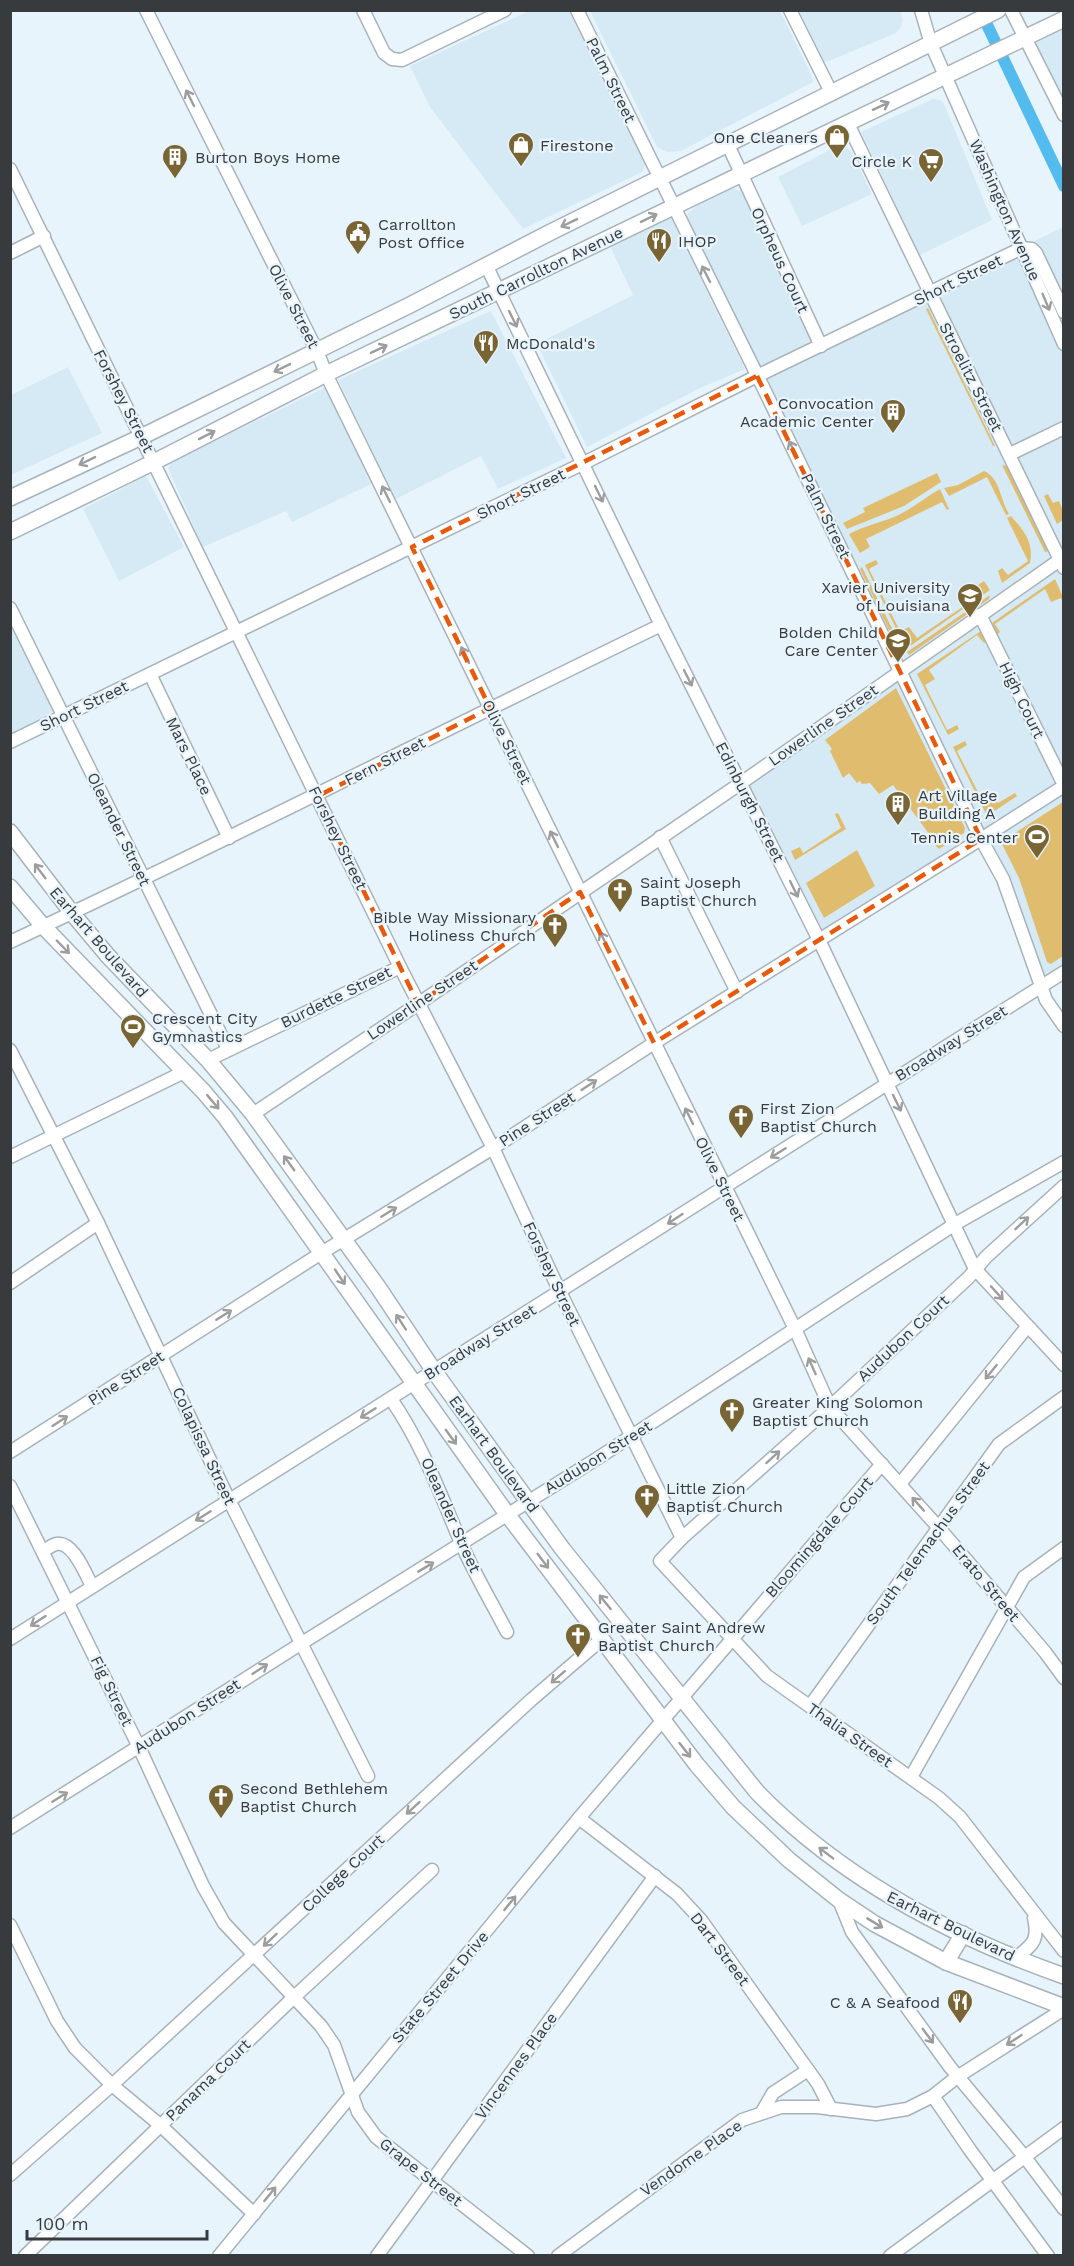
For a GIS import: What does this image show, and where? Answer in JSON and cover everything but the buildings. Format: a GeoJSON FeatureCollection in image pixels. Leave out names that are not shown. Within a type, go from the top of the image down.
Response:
{"type":"FeatureCollection","features":[{"type":"Feature","properties":{"kind":"main road","name":"South Carrollton Avenue"},"geometry":{"type":"LineString","coordinates":[[10,498],[317,351],[659,178],[1002,11]]}},
{"type":"Feature","properties":{"kind":"main road","name":"South Carrollton Avenue"},"geometry":{"type":"LineString","coordinates":[[10,532],[326,374],[1064,19]]}},
{"type":"Feature","properties":{"kind":"main road","name":"Earhart Boulevard"},"geometry":{"type":"LineString","coordinates":[[10,832],[108,956],[207,1060],[254,1114],[378,1287],[434,1371],[561,1547],[757,1792],[782,1817],[859,1877],[910,1908],[1016,1958],[1064,1976]]}},
{"type":"Feature","properties":{"kind":"main road","name":"Earhart Boulevard"},"geometry":{"type":"LineString","coordinates":[[10,887],[225,1117],[507,1514],[662,1719],[733,1807],[789,1860],[839,1900],[875,1924],[946,1962],[1064,2008]]}},
{"type":"Feature","properties":{"kind":"main road"},"geometry":{"type":"LineString","coordinates":[[946,1962],[963,1934]]}},
{"type":"Feature","properties":{"kind":"street","name":"Olive Street"},"geometry":{"type":"LineString","coordinates":[[146,10],[317,351],[326,374],[796,1330],[830,1407],[882,1464]]}},
{"type":"Feature","properties":{"kind":"street"},"geometry":{"type":"LineString","coordinates":[[363,10],[384,53],[392,59],[402,60],[506,10]]}},
{"type":"Feature","properties":{"kind":"street","name":"Palm Street"},"geometry":{"type":"LineString","coordinates":[[577,10],[981,839],[1003,879],[1046,1000],[1064,1026]]}},
{"type":"Feature","properties":{"kind":"street"},"geometry":{"type":"LineString","coordinates":[[790,10],[832,94]]}},
{"type":"Feature","properties":{"kind":"street","name":"Washington Avenue"},"geometry":{"type":"LineString","coordinates":[[921,10],[931,44],[1027,249],[1064,344]]}},
{"type":"Feature","properties":{"kind":"street"},"geometry":{"type":"LineString","coordinates":[[1002,11],[1024,39],[1064,115]]}},
{"type":"Feature","properties":{"kind":"street","name":"Stroelitz Street"},"geometry":{"type":"LineString","coordinates":[[847,122],[929,294],[1062,561]]}},
{"type":"Feature","properties":{"kind":"street","name":"Orpheus Court"},"geometry":{"type":"LineString","coordinates":[[728,145],[820,346]]}},
{"type":"Feature","properties":{"kind":"street","name":"Forshey Street"},"geometry":{"type":"LineString","coordinates":[[10,169],[418,1004],[493,1148],[560,1292],[682,1538]]}},
{"type":"Feature","properties":{"kind":"street"},"geometry":{"type":"LineString","coordinates":[[10,253],[44,236]]}},
{"type":"Feature","properties":{"kind":"street","name":"Washington Avenue"},"geometry":{"type":"LineString","coordinates":[[1027,249],[1064,312]]}},
{"type":"Feature","properties":{"kind":"street","name":"Short Street"},"geometry":{"type":"LineString","coordinates":[[10,742],[584,463],[757,376],[1027,249]]}},
{"type":"Feature","properties":{"kind":"street","name":"Edinburgh Street"},"geometry":{"type":"LineString","coordinates":[[487,267],[661,625],[819,940],[975,1269],[1064,1365]]}},
{"type":"Feature","properties":{"kind":"street"},"geometry":{"type":"LineString","coordinates":[[1010,454],[1064,428]]}},
{"type":"Feature","properties":{"kind":"street","name":"Lowerline Street"},"geometry":{"type":"LineString","coordinates":[[254,1114],[741,783],[980,615],[1062,561]]}},
{"type":"Feature","properties":{"kind":"street","name":"Oleander Street"},"geometry":{"type":"LineString","coordinates":[[10,608],[228,1049]]}},
{"type":"Feature","properties":{"kind":"street","name":"High Court"},"geometry":{"type":"LineString","coordinates":[[980,615],[1064,785]]}},
{"type":"Feature","properties":{"kind":"street","name":"Fern Street"},"geometry":{"type":"LineString","coordinates":[[10,942],[318,796],[490,708],[661,625]]}},
{"type":"Feature","properties":{"kind":"street","name":"Mars Place"},"geometry":{"type":"LineString","coordinates":[[150,674],[230,838]]}},
{"type":"Feature","properties":{"kind":"street","name":"Pine Street"},"geometry":{"type":"LineString","coordinates":[[10,1452],[1064,785]]}},
{"type":"Feature","properties":{"kind":"street"},"geometry":{"type":"LineString","coordinates":[[660,837],[737,992]]}},
{"type":"Feature","properties":{"kind":"street","name":"Burdette Street"},"geometry":{"type":"LineString","coordinates":[[207,1060],[400,967]]}},
{"type":"Feature","properties":{"kind":"street","name":"Broadway Street"},"geometry":{"type":"LineString","coordinates":[[10,1639],[1064,972]]}},
{"type":"Feature","properties":{"kind":"street","name":"Colapissa Street"},"geometry":{"type":"LineString","coordinates":[[10,1050],[162,1354],[229,1500],[368,1776]]}},
{"type":"Feature","properties":{"kind":"street"},"geometry":{"type":"LineString","coordinates":[[10,1157],[184,1072]]}},
{"type":"Feature","properties":{"kind":"street","name":"Audubon Street"},"geometry":{"type":"LineString","coordinates":[[10,1828],[302,1643],[462,1545],[796,1330],[955,1224],[1064,1162]]}},
{"type":"Feature","properties":{"kind":"street","name":"Audubon Court"},"geometry":{"type":"LineString","coordinates":[[660,1561],[682,1538],[830,1407],[1064,1186]]}},
{"type":"Feature","properties":{"kind":"street"},"geometry":{"type":"LineString","coordinates":[[10,1283],[98,1223]]}},
{"type":"Feature","properties":{"kind":"street","name":"Bloomingdale Court"},"geometry":{"type":"LineString","coordinates":[[900,1484],[1028,1327]]}},
{"type":"Feature","properties":{"kind":"street","name":"South Telemachus Street"},"geometry":{"type":"LineString","coordinates":[[810,1706],[999,1444],[1064,1396]]}},
{"type":"Feature","properties":{"kind":"street","name":"Oleander Street"},"geometry":{"type":"LineString","coordinates":[[391,1399],[419,1444],[462,1545],[507,1632]]}},
{"type":"Feature","properties":{"kind":"street","name":"Bloomingdale Court"},"geometry":{"type":"LineString","coordinates":[[662,1719],[882,1464]]}},
{"type":"Feature","properties":{"kind":"street","name":"Erato Street"},"geometry":{"type":"LineString","coordinates":[[882,1464],[1045,1652],[1064,1678]]}},
{"type":"Feature","properties":{"kind":"street","name":"Fig Street"},"geometry":{"type":"LineString","coordinates":[[10,1486],[139,1747],[203,1886],[224,1923],[253,1956]]}},
{"type":"Feature","properties":{"kind":"street"},"geometry":{"type":"LineString","coordinates":[[43,1551],[57,1544],[64,1545],[74,1552],[93,1586]]}},
{"type":"Feature","properties":{"kind":"street"},"geometry":{"type":"LineString","coordinates":[[911,1778],[1024,1577],[1064,1548]]}},
{"type":"Feature","properties":{"kind":"street","name":"Thalia Street"},"geometry":{"type":"LineString","coordinates":[[660,1561],[767,1676],[939,1797],[960,1817],[1033,1914],[1064,1951]]}},
{"type":"Feature","properties":{"kind":"street","name":"College Court"},"geometry":{"type":"LineString","coordinates":[[10,2175],[602,1639]]}},
{"type":"Feature","properties":{"kind":"street","name":"State Street Drive"},"geometry":{"type":"LineString","coordinates":[[219,2256],[662,1719]]}},
{"type":"Feature","properties":{"kind":"street","name":"Dart Street"},"geometry":{"type":"LineString","coordinates":[[579,1818],[677,1894],[700,1920],[808,2070],[831,2109]]}},
{"type":"Feature","properties":{"kind":"street","name":"Panama Court"},"geometry":{"type":"LineString","coordinates":[[24,2256],[293,1998],[432,1870]]}},
{"type":"Feature","properties":{"kind":"street","name":"Vincennes Place"},"geometry":{"type":"LineString","coordinates":[[377,2256],[655,1876]]}},
{"type":"Feature","properties":{"kind":"street"},"geometry":{"type":"LineString","coordinates":[[839,1900],[852,1932],[957,2077],[1024,2156],[1064,2209]]}},
{"type":"Feature","properties":{"kind":"street"},"geometry":{"type":"LineString","coordinates":[[1016,1958],[1032,1945],[1035,1939],[1037,1931],[1033,1914]]}},
{"type":"Feature","properties":{"kind":"street"},"geometry":{"type":"LineString","coordinates":[[10,1925],[57,2021],[75,2048],[112,2085],[160,2126],[254,2214]]}},
{"type":"Feature","properties":{"kind":"street","name":"Grape Street"},"geometry":{"type":"LineString","coordinates":[[253,1956],[293,1998],[303,2005],[334,2045],[358,2112],[376,2137],[528,2256]]}},
{"type":"Feature","properties":{"kind":"street","name":"Vendome Place"},"geometry":{"type":"LineString","coordinates":[[558,2256],[742,2120],[781,2107],[876,2114],[907,2109],[933,2096],[957,2077],[1064,2008]]}},
{"type":"Feature","properties":{"kind":"street","name":"Vendome Place"},"geometry":{"type":"LineString","coordinates":[[762,2112],[773,2093],[808,2070]]}},
{"type":"Feature","properties":{"kind":"street"},"geometry":{"type":"LineString","coordinates":[[933,2096],[1048,2256]]}},
{"type":"Feature","properties":{"kind":"street"},"geometry":{"type":"LineString","coordinates":[[890,2256],[1064,2128]]}},
{"type":"Feature","properties":{"kind":"highlighted area"},"geometry":{"type":"Polygon","coordinates":[[[757,376],[981,839],[654,1043],[580,892],[418,1004],[318,796],[490,708],[412,547],[757,376]]]}},
{"type":"Feature","properties":{"kind":"shaded area"},"geometry":{"type":"Polygon","coordinates":[[[529,11],[569,11],[644,159],[645,166],[642,172],[523,229],[430,107],[410,66],[529,11]]]}},
{"type":"Feature","properties":{"kind":"shaded area"},"geometry":{"type":"Polygon","coordinates":[[[590,11],[780,11],[813,82],[681,151],[667,152],[657,147],[590,11]]]}},
{"type":"Feature","properties":{"kind":"shaded area"},"geometry":{"type":"Polygon","coordinates":[[[799,11],[900,11],[903,19],[896,33],[824,63],[799,11]]]}},
{"type":"Feature","properties":{"kind":"shaded area"},"geometry":{"type":"Polygon","coordinates":[[[1063,19],[1063,115],[1025,39],[1063,19]]]}},
{"type":"Feature","properties":{"kind":"shaded area"},"geometry":{"type":"Polygon","coordinates":[[[933,99],[940,100],[944,104],[992,220],[920,255],[862,134],[863,131],[933,99]]]}},
{"type":"Feature","properties":{"kind":"shaded area"},"geometry":{"type":"Polygon","coordinates":[[[839,145],[847,147],[852,153],[872,194],[802,226],[778,177],[839,145]]]}},
{"type":"Feature","properties":{"kind":"shaded area"},"geometry":{"type":"Polygon","coordinates":[[[733,188],[744,193],[812,338],[809,344],[800,350],[767,365],[760,365],[757,362],[687,218],[688,213],[699,204],[733,188]]]}},
{"type":"Feature","properties":{"kind":"shaded area"},"geometry":{"type":"Polygon","coordinates":[[[671,218],[745,369],[698,389],[587,447],[537,344],[633,295],[610,246],[671,218]]]}},
{"type":"Feature","properties":{"kind":"shaded area","name":"Xavier University of Louisiana"},"geometry":{"type":"Polygon","coordinates":[[[1063,227],[1063,972],[1041,986],[981,840],[819,940],[741,783],[901,671],[757,376],[1063,227]]]}},
{"type":"Feature","properties":{"kind":"shaded area"},"geometry":{"type":"Polygon","coordinates":[[[928,308],[995,446],[926,309],[928,308]]]}},
{"type":"Feature","properties":{"kind":"shaded area"},"geometry":{"type":"Polygon","coordinates":[[[491,311],[566,458],[498,489],[481,456],[396,499],[338,380],[491,311]]]}},
{"type":"Feature","properties":{"kind":"shaded area"},"geometry":{"type":"Polygon","coordinates":[[[68,367],[102,433],[11,475],[11,395],[68,367]]]}},
{"type":"Feature","properties":{"kind":"shaded area"},"geometry":{"type":"Polygon","coordinates":[[[326,387],[371,484],[292,522],[286,511],[203,547],[168,468],[170,464],[326,387]]]}},
{"type":"Feature","properties":{"kind":"shaded area"},"geometry":{"type":"Polygon","coordinates":[[[1002,465],[1007,466],[1048,551],[1045,552],[1002,465]]]}},
{"type":"Feature","properties":{"kind":"shaded area"},"geometry":{"type":"Polygon","coordinates":[[[984,471],[997,484],[1009,514],[1006,515],[987,477],[949,496],[944,488],[958,485],[984,471]]]}},
{"type":"Feature","properties":{"kind":"shaded area"},"geometry":{"type":"Polygon","coordinates":[[[937,473],[941,482],[904,506],[847,529],[843,523],[865,512],[863,508],[937,473]]]}},
{"type":"Feature","properties":{"kind":"shaded area"},"geometry":{"type":"Polygon","coordinates":[[[146,476],[184,547],[119,581],[83,509],[146,476]]]}},
{"type":"Feature","properties":{"kind":"shaded area"},"geometry":{"type":"Polygon","coordinates":[[[940,489],[949,509],[947,510],[942,502],[866,539],[870,547],[860,553],[849,534],[900,514],[940,489]]]}},
{"type":"Feature","properties":{"kind":"shaded area"},"geometry":{"type":"Polygon","coordinates":[[[1048,494],[1053,503],[1059,501],[1063,511],[1063,520],[1057,524],[1044,496],[1048,494]]]}},
{"type":"Feature","properties":{"kind":"shaded area"},"geometry":{"type":"Polygon","coordinates":[[[1011,516],[1024,532],[1031,549],[1031,556],[1030,563],[1002,583],[998,571],[1002,568],[1008,575],[1028,561],[1007,518],[1011,516]]]}},
{"type":"Feature","properties":{"kind":"shaded area"},"geometry":{"type":"Polygon","coordinates":[[[876,560],[878,564],[869,569],[900,631],[909,627],[917,638],[983,593],[978,585],[984,581],[990,590],[906,649],[865,565],[876,560]]]}},
{"type":"Feature","properties":{"kind":"shaded area"},"geometry":{"type":"Polygon","coordinates":[[[862,567],[903,651],[900,653],[860,569],[862,567]]]}},
{"type":"Feature","properties":{"kind":"shaded area"},"geometry":{"type":"Polygon","coordinates":[[[1055,579],[1063,597],[1063,603],[1061,598],[1051,602],[1045,589],[995,624],[1000,632],[997,635],[992,623],[1055,579]]]}},
{"type":"Feature","properties":{"kind":"shaded area"},"geometry":{"type":"Polygon","coordinates":[[[990,595],[989,599],[909,655],[907,652],[990,595]]]}},
{"type":"Feature","properties":{"kind":"shaded area"},"geometry":{"type":"Polygon","coordinates":[[[10,625],[52,710],[50,715],[10,737],[10,625]]]}},
{"type":"Feature","properties":{"kind":"shaded area"},"geometry":{"type":"Polygon","coordinates":[[[981,631],[986,642],[984,643],[977,635],[929,670],[935,679],[925,685],[947,730],[957,725],[959,729],[948,735],[917,674],[981,631]]]}},
{"type":"Feature","properties":{"kind":"shaded area"},"geometry":{"type":"Polygon","coordinates":[[[896,688],[965,828],[964,833],[939,849],[930,840],[932,838],[893,785],[879,794],[870,783],[862,784],[860,781],[857,783],[849,773],[843,778],[830,751],[832,749],[825,740],[896,688]]]}},
{"type":"Feature","properties":{"kind":"shaded area"},"geometry":{"type":"Polygon","coordinates":[[[965,741],[967,745],[957,751],[982,800],[993,795],[998,803],[1015,793],[1017,796],[987,816],[953,747],[965,741]]]}},
{"type":"Feature","properties":{"kind":"shaded area","name":"Tennis Center"},"geometry":{"type":"Polygon","coordinates":[[[1063,802],[1063,956],[1051,964],[1047,962],[1019,878],[1001,842],[1063,802]]]}},
{"type":"Feature","properties":{"kind":"shaded area"},"geometry":{"type":"Polygon","coordinates":[[[838,813],[846,829],[795,860],[791,851],[800,847],[803,853],[841,828],[835,814],[838,813]]]}},
{"type":"Feature","properties":{"kind":"shaded area"},"geometry":{"type":"Polygon","coordinates":[[[857,850],[875,886],[824,918],[806,883],[857,850]]]}},
{"type":"Feature","properties":{"kind":"waterway"},"geometry":{"type":"LineString","coordinates":[[980,10],[1064,186]]}},
{"type":"Feature","properties":{"kind":"place","name":"One Cleaners"},"geometry":{"type":"Point","coordinates":[837,160]}},
{"type":"Feature","properties":{"kind":"place","name":"Firestone"},"geometry":{"type":"Point","coordinates":[521,168]}},
{"type":"Feature","properties":{"kind":"place","name":"Burton Boys Home"},"geometry":{"type":"Point","coordinates":[175,180]}},
{"type":"Feature","properties":{"kind":"place","name":"Circle K"},"geometry":{"type":"Point","coordinates":[931,184]}},
{"type":"Feature","properties":{"kind":"place","name":"Carrollton Post Office"},"geometry":{"type":"Point","coordinates":[358,256]}},
{"type":"Feature","properties":{"kind":"place","name":"IHOP"},"geometry":{"type":"Point","coordinates":[659,264]}},
{"type":"Feature","properties":{"kind":"place","name":"McDonald's"},"geometry":{"type":"Point","coordinates":[486,366]}},
{"type":"Feature","properties":{"kind":"place","name":"Convocation Academic Center"},"geometry":{"type":"Point","coordinates":[893,435]}},
{"type":"Feature","properties":{"kind":"place","name":"Xavier University of Louisiana"},"geometry":{"type":"Point","coordinates":[970,619]}},
{"type":"Feature","properties":{"kind":"place","name":"Bolden Child Care Center"},"geometry":{"type":"Point","coordinates":[898,664]}},
{"type":"Feature","properties":{"kind":"place","name":"Art Village Building A"},"geometry":{"type":"Point","coordinates":[898,827]}},
{"type":"Feature","properties":{"kind":"place","name":"Tennis Center"},"geometry":{"type":"Point","coordinates":[1037,860]}},
{"type":"Feature","properties":{"kind":"place","name":"Saint Joseph Baptist Church"},"geometry":{"type":"Point","coordinates":[620,914]}},
{"type":"Feature","properties":{"kind":"place","name":"Bible Way Missionary Holiness Church"},"geometry":{"type":"Point","coordinates":[555,949]}},
{"type":"Feature","properties":{"kind":"place","name":"Crescent City Gymnastics"},"geometry":{"type":"Point","coordinates":[133,1050]}},
{"type":"Feature","properties":{"kind":"place","name":"First Zion Baptist Church"},"geometry":{"type":"Point","coordinates":[741,1140]}},
{"type":"Feature","properties":{"kind":"place","name":"Greater King Solomon Baptist Church"},"geometry":{"type":"Point","coordinates":[732,1434]}},
{"type":"Feature","properties":{"kind":"place","name":"Little Zion Baptist Church"},"geometry":{"type":"Point","coordinates":[647,1520]}},
{"type":"Feature","properties":{"kind":"place","name":"Greater Saint Andrew Baptist Church"},"geometry":{"type":"Point","coordinates":[578,1659]}},
{"type":"Feature","properties":{"kind":"place","name":"Second Bethlehem Baptist Church"},"geometry":{"type":"Point","coordinates":[221,1820]}},
{"type":"Feature","properties":{"kind":"place","name":"C & A Seafood"},"geometry":{"type":"Point","coordinates":[960,2025]}}]}
